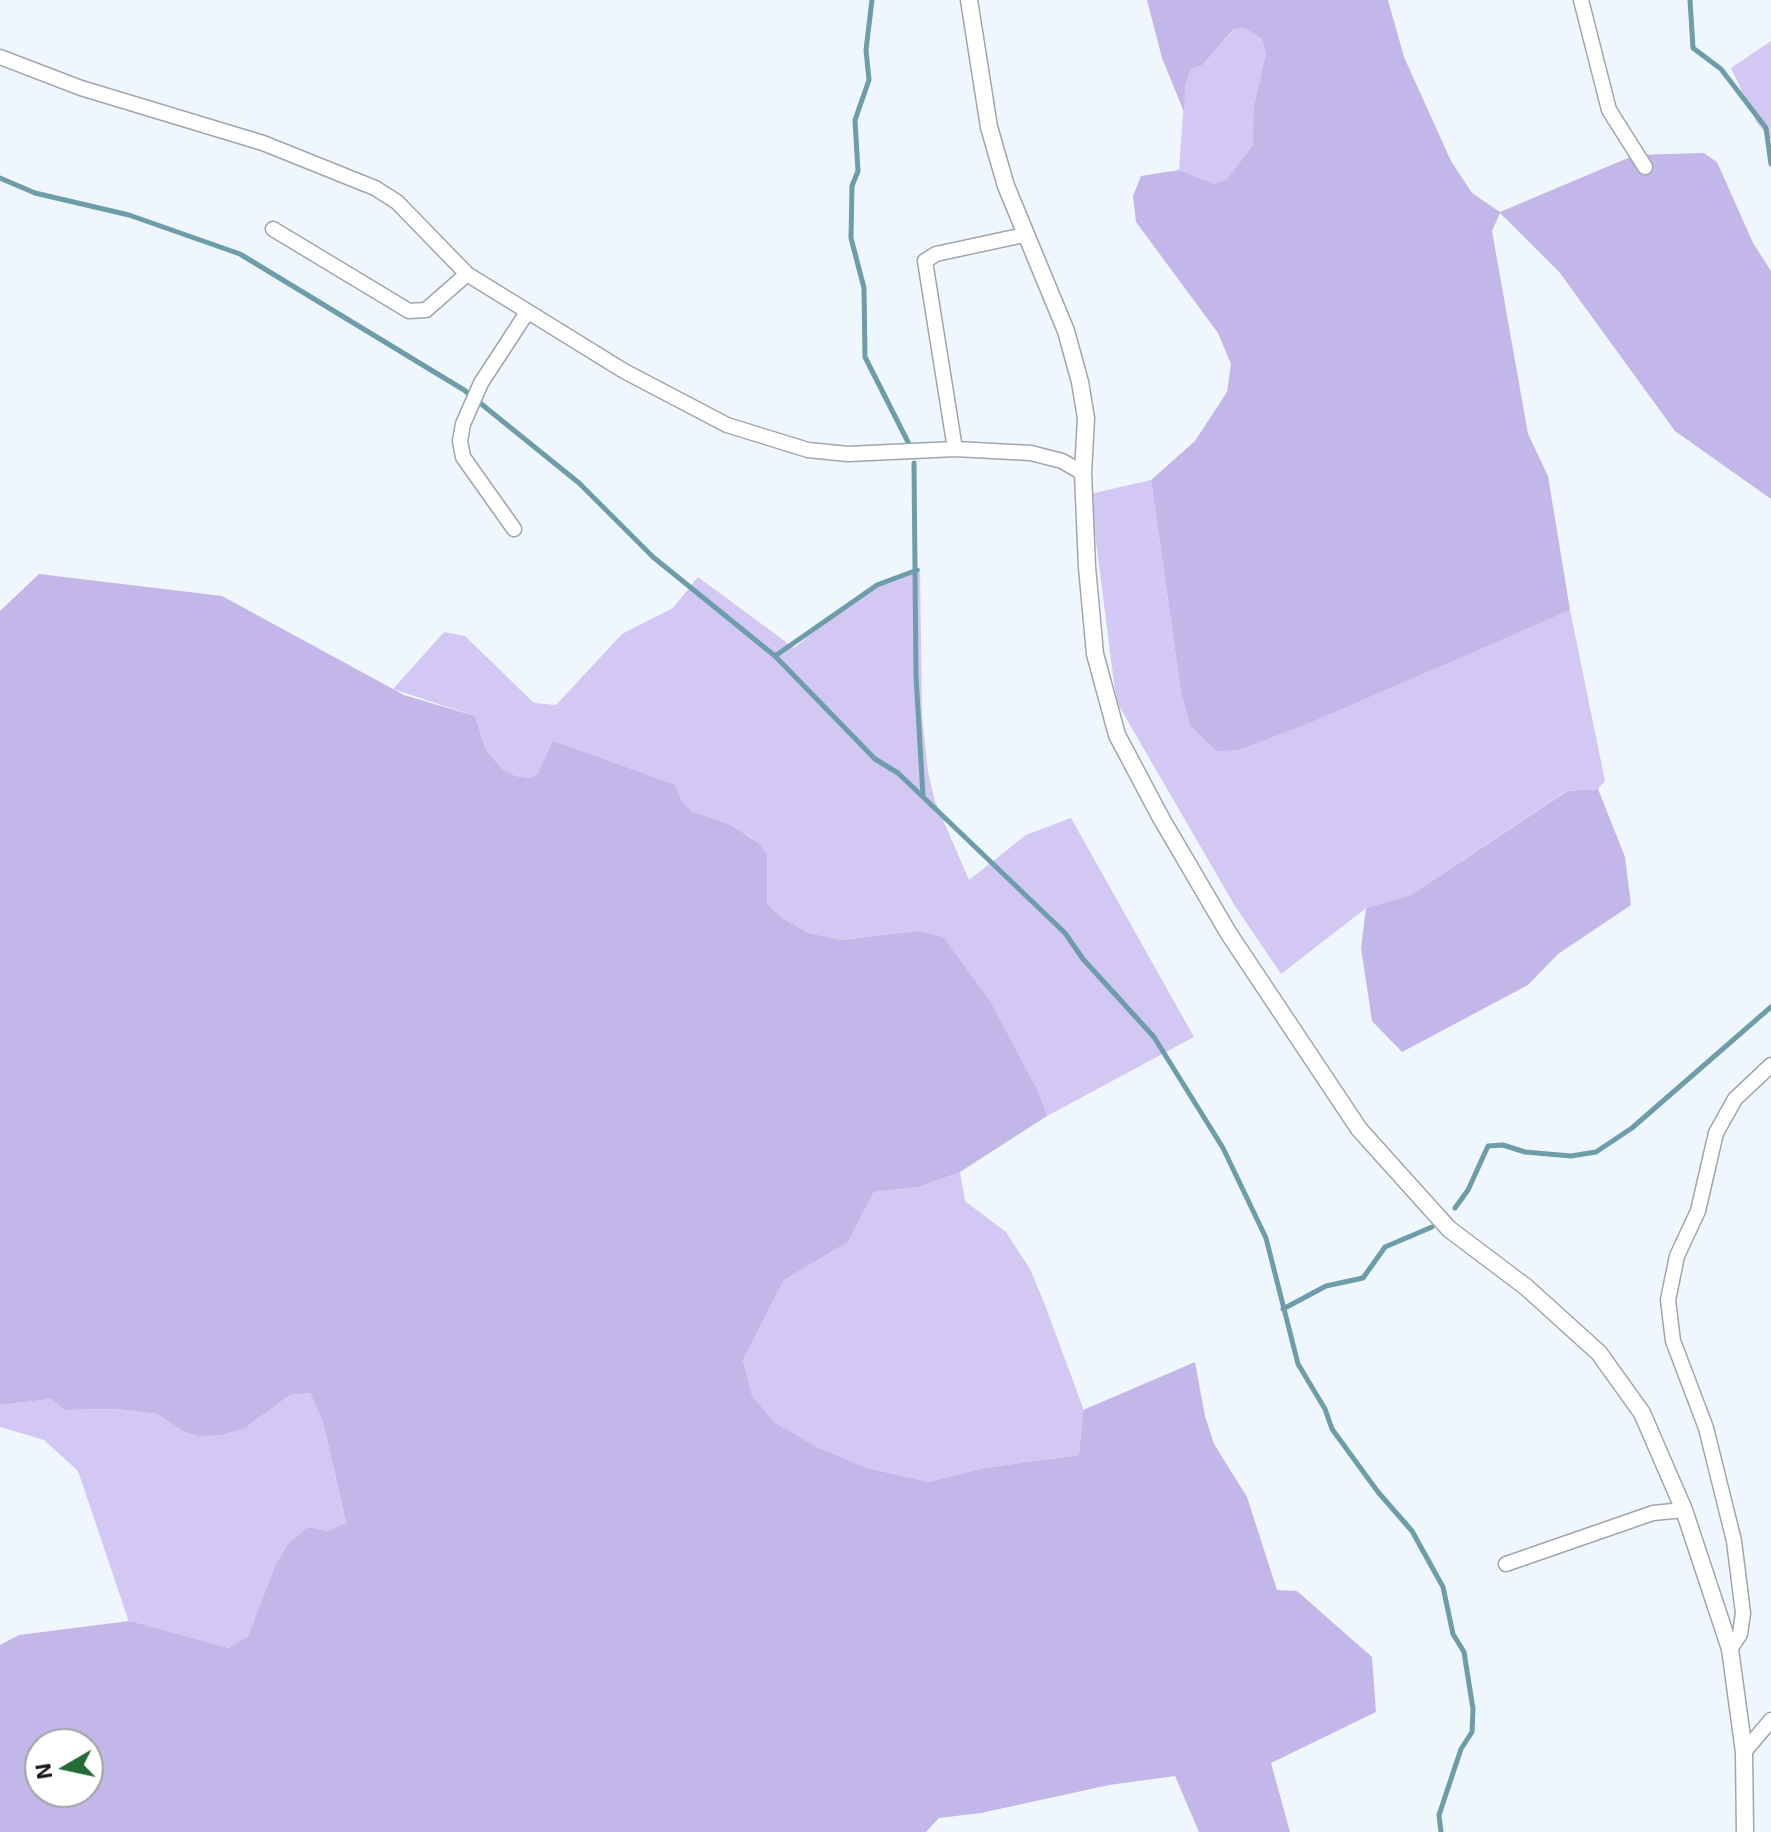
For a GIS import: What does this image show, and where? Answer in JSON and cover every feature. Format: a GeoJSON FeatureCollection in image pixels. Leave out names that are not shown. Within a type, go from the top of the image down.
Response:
{"type":"FeatureCollection","features":[{"type":"Feature","properties":{"kind":"street"},"geometry":{"type":"LineString","coordinates":[[969,0],[989,127],[1024,235],[1066,331],[1080,382],[1086,418],[1083,473],[1087,567],[1099,670],[1117,735],[1168,832],[1229,934],[1359,1129],[1449,1229],[1572,1326],[1622,1382],[1642,1413],[1684,1510],[1730,1649],[1744,1752],[1745,1832]]}},
{"type":"Feature","properties":{"kind":"street"},"geometry":{"type":"LineString","coordinates":[[1581,0],[1609,110],[1645,167]]}},
{"type":"Feature","properties":{"kind":"street"},"geometry":{"type":"LineString","coordinates":[[0,57],[81,88],[263,143],[375,188],[397,202],[467,274],[526,314],[563,332],[689,408],[764,439],[808,450],[848,454],[955,449],[1031,453],[1062,461],[1083,473]]}},
{"type":"Feature","properties":{"kind":"street"},"geometry":{"type":"LineString","coordinates":[[273,229],[409,311],[426,310],[467,274]]}},
{"type":"Feature","properties":{"kind":"street"},"geometry":{"type":"LineString","coordinates":[[955,449],[925,261],[936,254],[1024,235]]}},
{"type":"Feature","properties":{"kind":"street"},"geometry":{"type":"LineString","coordinates":[[514,529],[463,457],[460,441],[474,398],[526,314]]}},
{"type":"Feature","properties":{"kind":"street"},"geometry":{"type":"LineString","coordinates":[[1730,1649],[1740,1634],[1743,1613],[1734,1541],[1706,1428],[1673,1341],[1668,1300],[1677,1256],[1698,1211],[1716,1133],[1735,1099],[1771,1065]]}},
{"type":"Feature","properties":{"kind":"street"},"geometry":{"type":"LineString","coordinates":[[1506,1564],[1653,1513],[1684,1510]]}},
{"type":"Feature","properties":{"kind":"street"},"geometry":{"type":"LineString","coordinates":[[1744,1752],[1771,1720]]}},
{"type":"Feature","properties":{"kind":"shaded area"},"geometry":{"type":"Polygon","coordinates":[[[1147,0],[1388,0],[1404,57],[1451,161],[1472,193],[1500,212],[1635,155],[1704,153],[1717,162],[1753,243],[1771,271],[1771,499],[1675,431],[1560,273],[1500,213],[1492,231],[1528,434],[1548,476],[1570,610],[1309,723],[1239,750],[1217,751],[1190,725],[1181,692],[1151,480],[1195,441],[1227,392],[1231,364],[1218,333],[1136,222],[1133,196],[1141,176],[1179,170],[1214,184],[1227,179],[1253,145],[1254,107],[1266,54],[1262,39],[1244,28],[1234,29],[1202,65],[1191,69],[1185,86],[1184,112],[1162,58],[1147,0]]]}},
{"type":"Feature","properties":{"kind":"shaded area"},"geometry":{"type":"Polygon","coordinates":[[[1244,28],[1262,39],[1266,54],[1253,145],[1227,179],[1214,184],[1179,170],[1185,86],[1191,69],[1202,64],[1235,29],[1244,28]]]}},
{"type":"Feature","properties":{"kind":"shaded area"},"geometry":{"type":"Polygon","coordinates":[[[1771,41],[1771,139],[1757,123],[1731,68],[1771,41]]]}},
{"type":"Feature","properties":{"kind":"shaded area"},"geometry":{"type":"Polygon","coordinates":[[[1151,480],[1181,692],[1190,725],[1239,750],[1570,610],[1605,781],[1598,789],[1566,791],[1411,895],[1366,908],[1281,974],[1235,906],[1119,706],[1115,691],[1090,494],[1151,480]]]}},
{"type":"Feature","properties":{"kind":"shaded area"},"geometry":{"type":"Polygon","coordinates":[[[920,568],[922,714],[928,772],[935,801],[969,880],[1026,835],[1071,818],[1194,1037],[1047,1116],[1039,1093],[992,1004],[917,931],[842,940],[809,933],[782,918],[767,903],[767,870],[758,842],[748,835],[693,812],[681,800],[538,774],[531,778],[516,776],[502,769],[486,750],[475,716],[393,689],[444,632],[465,636],[534,703],[556,705],[622,634],[673,608],[698,577],[794,648],[861,594],[920,568]]]}},
{"type":"Feature","properties":{"kind":"shaded area"},"geometry":{"type":"Polygon","coordinates":[[[39,574],[222,596],[404,695],[475,716],[486,750],[502,769],[516,776],[530,778],[538,774],[553,741],[675,785],[681,800],[693,812],[730,825],[758,842],[767,855],[767,903],[782,918],[809,933],[842,940],[917,931],[943,937],[992,1004],[1039,1093],[1047,1116],[960,1172],[919,1187],[874,1192],[848,1242],[784,1280],[743,1360],[752,1395],[774,1422],[817,1447],[867,1468],[929,1482],[984,1468],[1079,1455],[1083,1410],[1195,1362],[1205,1416],[1214,1444],[1247,1497],[1277,1590],[1297,1591],[1372,1657],[1376,1712],[1271,1763],[1290,1832],[1199,1832],[1175,1776],[1109,1785],[981,1813],[939,1818],[926,1832],[0,1832],[0,1645],[19,1635],[129,1621],[228,1648],[248,1636],[275,1566],[288,1544],[308,1527],[328,1531],[346,1523],[323,1422],[310,1393],[290,1395],[245,1428],[221,1435],[200,1436],[184,1432],[157,1414],[117,1409],[65,1410],[51,1399],[0,1405],[0,611],[39,574]]]}},
{"type":"Feature","properties":{"kind":"shaded area"},"geometry":{"type":"Polygon","coordinates":[[[1598,789],[1625,857],[1631,905],[1558,954],[1528,985],[1402,1052],[1372,1021],[1361,948],[1366,908],[1411,895],[1567,791],[1598,789]]]}},
{"type":"Feature","properties":{"kind":"shaded area"},"geometry":{"type":"Polygon","coordinates":[[[960,1172],[965,1201],[1006,1232],[1030,1269],[1083,1408],[1079,1455],[984,1468],[929,1482],[867,1468],[817,1447],[774,1422],[752,1395],[743,1360],[784,1280],[848,1242],[874,1192],[919,1187],[960,1172]]]}},
{"type":"Feature","properties":{"kind":"shaded area"},"geometry":{"type":"Polygon","coordinates":[[[310,1393],[323,1422],[346,1524],[328,1531],[308,1527],[275,1566],[248,1636],[228,1648],[129,1622],[78,1471],[44,1440],[0,1427],[0,1405],[51,1399],[65,1410],[117,1409],[157,1414],[184,1432],[245,1428],[290,1395],[310,1393]]]}},
{"type":"Feature","properties":{"kind":"waterway"},"geometry":{"type":"LineString","coordinates":[[872,0],[866,50],[869,80],[855,120],[858,171],[852,186],[851,238],[864,288],[865,357],[910,446]]}},
{"type":"Feature","properties":{"kind":"waterway"},"geometry":{"type":"LineString","coordinates":[[1690,0],[1693,48],[1721,69],[1766,128],[1771,164]]}},
{"type":"Feature","properties":{"kind":"waterway"},"geometry":{"type":"LineString","coordinates":[[0,178],[35,193],[129,215],[240,254],[464,390],[579,483],[653,557],[775,656],[875,759],[898,773],[1065,933],[1083,959],[1154,1037],[1223,1148],[1266,1238],[1298,1364],[1325,1409],[1332,1429],[1378,1492],[1412,1531],[1443,1587],[1453,1634],[1464,1652],[1473,1709],[1472,1732],[1461,1749],[1439,1815],[1441,1832]]}},
{"type":"Feature","properties":{"kind":"waterway"},"geometry":{"type":"LineString","coordinates":[[914,463],[916,676],[923,796]]}},
{"type":"Feature","properties":{"kind":"waterway"},"geometry":{"type":"LineString","coordinates":[[775,656],[877,585],[917,570]]}},
{"type":"Feature","properties":{"kind":"waterway"},"geometry":{"type":"LineString","coordinates":[[1455,1208],[1468,1190],[1488,1146],[1503,1145],[1525,1152],[1571,1156],[1596,1152],[1632,1128],[1771,1007]]}},
{"type":"Feature","properties":{"kind":"waterway"},"geometry":{"type":"LineString","coordinates":[[1283,1309],[1326,1286],[1363,1278],[1385,1247],[1432,1227]]}}]}
